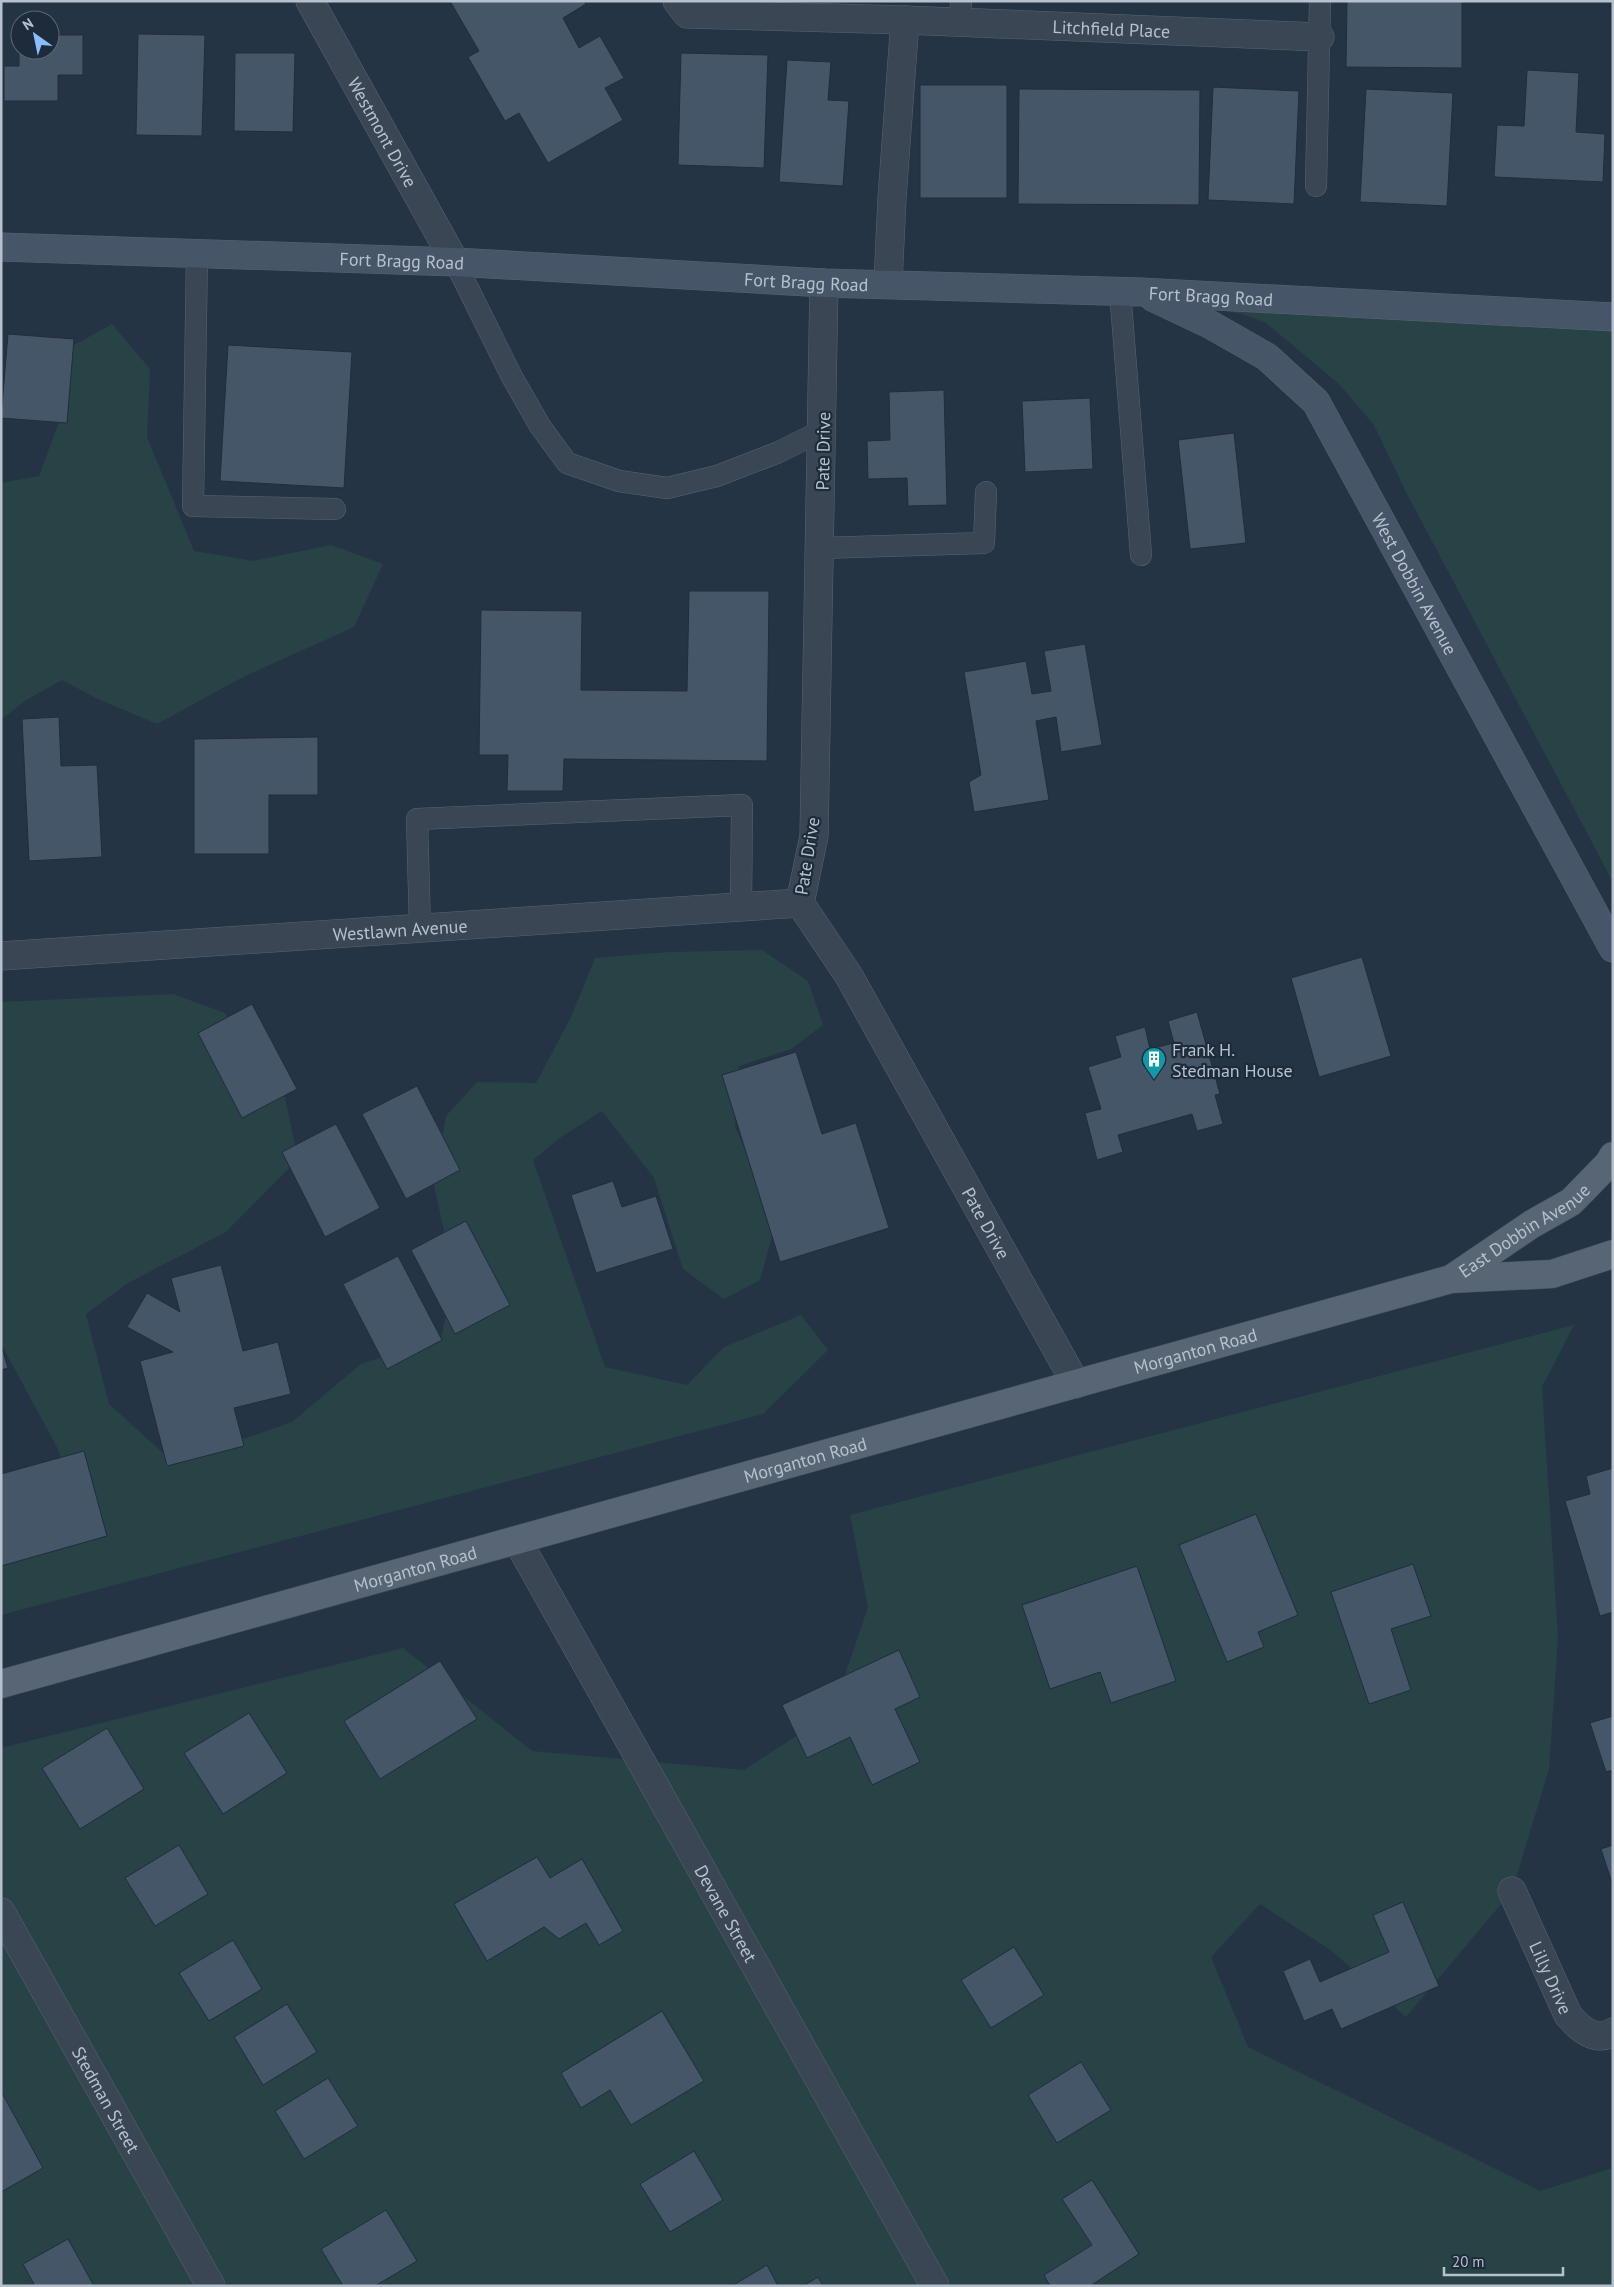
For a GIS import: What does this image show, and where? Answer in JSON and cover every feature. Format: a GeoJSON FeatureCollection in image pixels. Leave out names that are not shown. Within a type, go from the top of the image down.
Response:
{"type":"FeatureCollection","features":[{"type":"Feature","properties":{"kind":"main road","name":"Fort Bragg Road"},"geometry":{"type":"LineString","coordinates":[[1,247],[455,262],[824,283],[1131,292],[1613,317]]}},
{"type":"Feature","properties":{"kind":"main road","name":"West Dobbin Avenue"},"geometry":{"type":"LineString","coordinates":[[1131,292],[1211,325],[1268,357],[1316,402],[1613,948]]}},
{"type":"Feature","properties":{"kind":"main road","name":"East Dobbin Avenue"},"geometry":{"type":"LineString","coordinates":[[1451,1279],[1532,1224],[1571,1202],[1609,1163],[1613,1156]]}},
{"type":"Feature","properties":{"kind":"main road","name":"Morganton Road"},"geometry":{"type":"LineString","coordinates":[[1,1684],[1451,1279],[1552,1274],[1613,1254]]}},
{"type":"Feature","properties":{"kind":"street","name":"Westmont Drive"},"geometry":{"type":"LineString","coordinates":[[310,1],[455,262]]}},
{"type":"Feature","properties":{"kind":"street","name":"Litchfield Place"},"geometry":{"type":"LineString","coordinates":[[676,1],[687,14],[905,20],[960,11],[1320,37]]}},
{"type":"Feature","properties":{"kind":"street"},"geometry":{"type":"LineString","coordinates":[[888,284],[892,198],[905,20]]}},
{"type":"Feature","properties":{"kind":"street","name":"Pate Drive"},"geometry":{"type":"LineString","coordinates":[[824,283],[823,430],[814,836],[800,904],[849,976],[1076,1384]]}},
{"type":"Feature","properties":{"kind":"street","name":"Westlawn Avenue"},"geometry":{"type":"LineString","coordinates":[[1,956],[800,904]]}},
{"type":"Feature","properties":{"kind":"street","name":"Devane Street"},"geometry":{"type":"LineString","coordinates":[[517,1540],[935,2286]]}},
{"type":"Feature","properties":{"kind":"street","name":"Lilly Drive"},"geometry":{"type":"LineString","coordinates":[[1512,1891],[1568,2015],[1577,2027],[1588,2034],[1607,2036],[1613,2032]]}},
{"type":"Feature","properties":{"kind":"street","name":"Stedman Street"},"geometry":{"type":"LineString","coordinates":[[1,1912],[211,2286]]}},
{"type":"Feature","properties":{"kind":"lane"},"geometry":{"type":"LineString","coordinates":[[1316,186],[1320,1]]}},
{"type":"Feature","properties":{"kind":"lane"},"geometry":{"type":"LineString","coordinates":[[197,254],[193,506],[335,509]]}},
{"type":"Feature","properties":{"kind":"lane"},"geometry":{"type":"LineString","coordinates":[[455,262],[512,378],[540,426],[567,462],[619,481],[667,488],[717,476],[779,452],[823,430]]}},
{"type":"Feature","properties":{"kind":"lane"},"geometry":{"type":"LineString","coordinates":[[1131,292],[1141,555]]}},
{"type":"Feature","properties":{"kind":"lane"},"geometry":{"type":"LineString","coordinates":[[820,548],[984,543],[986,492]]}},
{"type":"Feature","properties":{"kind":"lane"},"geometry":{"type":"LineString","coordinates":[[420,929],[417,819],[742,805],[740,908]]}},
{"type":"Feature","properties":{"kind":"green space"},"geometry":{"type":"Polygon","coordinates":[[[1213,309],[1613,330],[1613,882],[1407,494],[1374,425],[1339,384],[1266,323],[1242,314],[1213,309]]]}},
{"type":"Feature","properties":{"kind":"green space"},"geometry":{"type":"Polygon","coordinates":[[[112,324],[150,369],[147,437],[194,551],[253,561],[331,545],[383,564],[354,627],[245,676],[157,724],[96,698],[62,680],[26,700],[1,720],[1,483],[39,476],[60,419],[67,349],[112,324]]]}},
{"type":"Feature","properties":{"kind":"green space"},"geometry":{"type":"Polygon","coordinates":[[[762,950],[808,981],[823,1025],[791,1049],[739,1066],[735,1126],[776,1222],[760,1280],[724,1299],[683,1269],[654,1178],[602,1111],[561,1137],[533,1160],[605,1367],[687,1385],[724,1347],[801,1315],[828,1350],[763,1414],[1,1615],[1,1563],[86,1525],[57,1447],[1,1344],[1,1002],[173,994],[225,1013],[285,1098],[298,1159],[226,1232],[128,1283],[86,1314],[109,1404],[174,1463],[292,1422],[361,1364],[441,1338],[454,1277],[434,1185],[446,1116],[477,1082],[536,1083],[571,1017],[595,958],[670,952],[762,950]]]}},
{"type":"Feature","properties":{"kind":"green space"},"geometry":{"type":"Polygon","coordinates":[[[1574,1325],[1542,1387],[1558,1638],[1549,1769],[1512,1891],[1406,2017],[1332,1951],[1260,1904],[1211,1957],[1248,2047],[1540,2191],[1613,2168],[1613,2286],[1,2286],[1,1748],[403,1648],[532,1751],[744,1770],[832,1713],[868,1607],[850,1515],[1574,1325]]]}},
{"type":"Feature","properties":{"kind":"building"},"geometry":{"type":"Polygon","coordinates":[[[450,1],[584,1],[586,4],[563,18],[579,48],[600,36],[624,78],[605,88],[623,120],[548,163],[519,113],[505,121],[468,57],[479,51],[450,1]]]}},
{"type":"Feature","properties":{"kind":"building"},"geometry":{"type":"Polygon","coordinates":[[[1347,1],[1462,1],[1462,68],[1346,67],[1347,1]]]}},
{"type":"Feature","properties":{"kind":"building"},"geometry":{"type":"Polygon","coordinates":[[[138,34],[205,35],[202,136],[136,135],[138,34]]]}},
{"type":"Feature","properties":{"kind":"building"},"geometry":{"type":"Polygon","coordinates":[[[60,35],[83,35],[83,75],[58,75],[58,101],[4,101],[4,66],[19,66],[19,60],[60,60],[60,35]]]}},
{"type":"Feature","properties":{"kind":"building"},"geometry":{"type":"Polygon","coordinates":[[[235,53],[295,53],[293,132],[234,131],[235,53]]]}},
{"type":"Feature","properties":{"kind":"building"},"geometry":{"type":"Polygon","coordinates":[[[681,53],[768,55],[764,168],[678,165],[681,53]]]}},
{"type":"Feature","properties":{"kind":"building"},"geometry":{"type":"Polygon","coordinates":[[[787,60],[831,62],[828,100],[849,101],[843,186],[779,182],[787,60]]]}},
{"type":"Feature","properties":{"kind":"building"},"geometry":{"type":"Polygon","coordinates":[[[1527,70],[1579,73],[1576,132],[1605,134],[1603,182],[1494,177],[1497,125],[1524,126],[1527,70]]]}},
{"type":"Feature","properties":{"kind":"building"},"geometry":{"type":"Polygon","coordinates":[[[920,85],[1007,85],[1007,198],[920,198],[920,85]]]}},
{"type":"Feature","properties":{"kind":"building"},"geometry":{"type":"Polygon","coordinates":[[[1213,87],[1299,91],[1294,204],[1208,200],[1213,87]]]}},
{"type":"Feature","properties":{"kind":"building"},"geometry":{"type":"Polygon","coordinates":[[[1019,89],[1200,90],[1199,205],[1018,204],[1019,89]]]}},
{"type":"Feature","properties":{"kind":"building"},"geometry":{"type":"Polygon","coordinates":[[[1366,89],[1453,93],[1447,206],[1360,202],[1366,89]]]}},
{"type":"Feature","properties":{"kind":"building"},"geometry":{"type":"Polygon","coordinates":[[[8,334],[74,339],[67,423],[1,418],[8,334]]]}},
{"type":"Feature","properties":{"kind":"building"},"geometry":{"type":"Polygon","coordinates":[[[228,345],[352,352],[344,488],[220,481],[228,345]]]}},
{"type":"Feature","properties":{"kind":"building"},"geometry":{"type":"Polygon","coordinates":[[[944,390],[947,505],[908,506],[907,478],[868,479],[867,441],[890,440],[889,392],[944,390]]]}},
{"type":"Feature","properties":{"kind":"building"},"geometry":{"type":"Polygon","coordinates":[[[1090,398],[1093,469],[1025,472],[1022,401],[1090,398]]]}},
{"type":"Feature","properties":{"kind":"building"},"geometry":{"type":"Polygon","coordinates":[[[1234,433],[1246,543],[1190,549],[1178,440],[1234,433]]]}},
{"type":"Feature","properties":{"kind":"building"},"geometry":{"type":"Polygon","coordinates":[[[689,591],[769,591],[767,761],[564,759],[563,791],[507,791],[508,755],[479,755],[481,610],[582,611],[581,690],[687,691],[689,591]]]}},
{"type":"Feature","properties":{"kind":"building"},"geometry":{"type":"Polygon","coordinates":[[[1085,644],[1102,745],[1061,752],[1056,717],[1036,721],[1049,800],[974,812],[969,782],[981,775],[964,672],[1026,661],[1032,694],[1051,691],[1044,651],[1085,644]]]}},
{"type":"Feature","properties":{"kind":"building"},"geometry":{"type":"Polygon","coordinates":[[[59,717],[61,766],[97,765],[102,857],[29,861],[22,719],[59,717]]]}},
{"type":"Feature","properties":{"kind":"building"},"geometry":{"type":"Polygon","coordinates":[[[318,737],[318,795],[269,795],[269,854],[194,854],[194,739],[318,737]]]}},
{"type":"Feature","properties":{"kind":"building"},"geometry":{"type":"Polygon","coordinates":[[[1362,957],[1391,1056],[1319,1077],[1291,978],[1362,957]]]}},
{"type":"Feature","properties":{"kind":"building"},"geometry":{"type":"Polygon","coordinates":[[[252,1004],[297,1089],[242,1118],[198,1033],[252,1004]]]}},
{"type":"Feature","properties":{"kind":"building","name":"Frank H. Stedman House"},"geometry":{"type":"Polygon","coordinates":[[[1197,1012],[1220,1094],[1215,1095],[1223,1124],[1197,1131],[1192,1114],[1118,1135],[1123,1152],[1097,1160],[1085,1113],[1101,1109],[1088,1067],[1121,1057],[1115,1036],[1145,1027],[1150,1049],[1174,1043],[1168,1021],[1197,1012]]]}},
{"type":"Feature","properties":{"kind":"building"},"geometry":{"type":"Polygon","coordinates":[[[796,1052],[822,1134],[856,1123],[889,1228],[780,1262],[722,1075],[796,1052]]]}},
{"type":"Feature","properties":{"kind":"building"},"geometry":{"type":"Polygon","coordinates":[[[417,1086],[460,1170],[406,1199],[362,1114],[417,1086]]]}},
{"type":"Feature","properties":{"kind":"building"},"geometry":{"type":"Polygon","coordinates":[[[336,1124],[380,1208],[325,1237],[282,1152],[336,1124]]]}},
{"type":"Feature","properties":{"kind":"building"},"geometry":{"type":"Polygon","coordinates":[[[613,1181],[622,1207],[656,1196],[673,1249],[596,1273],[571,1195],[613,1181]]]}},
{"type":"Feature","properties":{"kind":"building"},"geometry":{"type":"Polygon","coordinates":[[[466,1221],[510,1305],[455,1334],[411,1250],[466,1221]]]}},
{"type":"Feature","properties":{"kind":"building"},"geometry":{"type":"Polygon","coordinates":[[[398,1256],[442,1340],[387,1369],[343,1284],[398,1256]]]}},
{"type":"Feature","properties":{"kind":"building"},"geometry":{"type":"Polygon","coordinates":[[[221,1265],[243,1351],[278,1342],[291,1394],[234,1408],[244,1446],[167,1466],[140,1361],[173,1352],[127,1327],[147,1293],[180,1312],[171,1278],[221,1265]]]}},
{"type":"Feature","properties":{"kind":"building"},"geometry":{"type":"Polygon","coordinates":[[[1,1345],[8,1368],[1,1370],[1,1345]]]}},
{"type":"Feature","properties":{"kind":"building"},"geometry":{"type":"Polygon","coordinates":[[[84,1451],[107,1536],[1,1566],[1,1474],[84,1451]]]}},
{"type":"Feature","properties":{"kind":"building"},"geometry":{"type":"Polygon","coordinates":[[[1613,1468],[1613,1612],[1600,1616],[1565,1501],[1590,1494],[1586,1476],[1613,1468]]]}},
{"type":"Feature","properties":{"kind":"building"},"geometry":{"type":"Polygon","coordinates":[[[1256,1514],[1298,1615],[1258,1632],[1264,1647],[1227,1662],[1179,1545],[1256,1514]]]}},
{"type":"Feature","properties":{"kind":"building"},"geometry":{"type":"Polygon","coordinates":[[[1413,1564],[1431,1616],[1391,1629],[1411,1690],[1369,1704],[1331,1592],[1413,1564]]]}},
{"type":"Feature","properties":{"kind":"building"},"geometry":{"type":"Polygon","coordinates":[[[1137,1566],[1176,1681],[1111,1703],[1100,1672],[1050,1689],[1022,1605],[1137,1566]]]}},
{"type":"Feature","properties":{"kind":"building"},"geometry":{"type":"Polygon","coordinates":[[[899,1650],[920,1697],[895,1709],[920,1762],[872,1785],[850,1737],[807,1758],[782,1705],[899,1650]]]}},
{"type":"Feature","properties":{"kind":"building"},"geometry":{"type":"Polygon","coordinates":[[[440,1661],[477,1719],[380,1779],[344,1721],[440,1661]]]}},
{"type":"Feature","properties":{"kind":"building"},"geometry":{"type":"Polygon","coordinates":[[[249,1713],[287,1773],[223,1814],[184,1753],[249,1713]]]}},
{"type":"Feature","properties":{"kind":"building"},"geometry":{"type":"Polygon","coordinates":[[[1613,1716],[1613,1770],[1606,1772],[1590,1723],[1613,1716]]]}},
{"type":"Feature","properties":{"kind":"building"},"geometry":{"type":"Polygon","coordinates":[[[107,1728],[144,1789],[80,1829],[42,1768],[107,1728]]]}},
{"type":"Feature","properties":{"kind":"building"},"geometry":{"type":"Polygon","coordinates":[[[179,1845],[208,1894],[155,1926],[125,1878],[179,1845]]]}},
{"type":"Feature","properties":{"kind":"building"},"geometry":{"type":"Polygon","coordinates":[[[1613,1845],[1613,1886],[1601,1849],[1613,1845]]]}},
{"type":"Feature","properties":{"kind":"building"},"geometry":{"type":"Polygon","coordinates":[[[537,1857],[550,1878],[582,1859],[623,1931],[599,1945],[586,1923],[559,1939],[544,1927],[487,1961],[454,1904],[537,1857]]]}},
{"type":"Feature","properties":{"kind":"building"},"geometry":{"type":"Polygon","coordinates":[[[1403,1902],[1439,1986],[1341,2029],[1332,2009],[1304,2021],[1283,1971],[1310,1959],[1320,1982],[1389,1952],[1373,1915],[1403,1902]]]}},
{"type":"Feature","properties":{"kind":"building"},"geometry":{"type":"Polygon","coordinates":[[[233,1940],[262,1989],[209,2021],[179,1973],[233,1940]]]}},
{"type":"Feature","properties":{"kind":"building"},"geometry":{"type":"Polygon","coordinates":[[[1014,1947],[1044,1995],[991,2028],[961,1980],[1014,1947]]]}},
{"type":"Feature","properties":{"kind":"building"},"geometry":{"type":"Polygon","coordinates":[[[287,2004],[317,2052],[263,2085],[234,2037],[287,2004]]]}},
{"type":"Feature","properties":{"kind":"building"},"geometry":{"type":"Polygon","coordinates":[[[662,2011],[704,2081],[631,2125],[610,2090],[581,2108],[561,2073],[662,2011]]]}},
{"type":"Feature","properties":{"kind":"building"},"geometry":{"type":"Polygon","coordinates":[[[1081,2062],[1111,2110],[1057,2143],[1028,2095],[1081,2062]]]}},
{"type":"Feature","properties":{"kind":"building"},"geometry":{"type":"Polygon","coordinates":[[[328,2078],[358,2126],[304,2159],[275,2111],[328,2078]]]}},
{"type":"Feature","properties":{"kind":"building"},"geometry":{"type":"Polygon","coordinates":[[[1,2091],[43,2168],[1,2192],[1,2091]]]}},
{"type":"Feature","properties":{"kind":"building"},"geometry":{"type":"Polygon","coordinates":[[[694,2151],[723,2200],[670,2232],[640,2184],[694,2151]]]}},
{"type":"Feature","properties":{"kind":"building"},"geometry":{"type":"Polygon","coordinates":[[[1092,2180],[1139,2254],[1090,2286],[1050,2286],[1044,2275],[1092,2245],[1062,2199],[1092,2180]]]}},
{"type":"Feature","properties":{"kind":"building"},"geometry":{"type":"Polygon","coordinates":[[[386,2210],[417,2261],[375,2286],[343,2286],[321,2249],[386,2210]]]}},
{"type":"Feature","properties":{"kind":"building"},"geometry":{"type":"Polygon","coordinates":[[[68,2239],[94,2286],[35,2286],[23,2264],[68,2239]]]}},
{"type":"Feature","properties":{"kind":"building"},"geometry":{"type":"Polygon","coordinates":[[[767,2265],[778,2286],[732,2286],[767,2265]]]}},
{"type":"Feature","properties":{"kind":"building"},"geometry":{"type":"Polygon","coordinates":[[[818,2277],[823,2286],[803,2286],[818,2277]]]}},
{"type":"Feature","properties":{"kind":"place","name":"Frank H. Stedman House"},"geometry":{"type":"Point","coordinates":[1154,1080]}}]}
